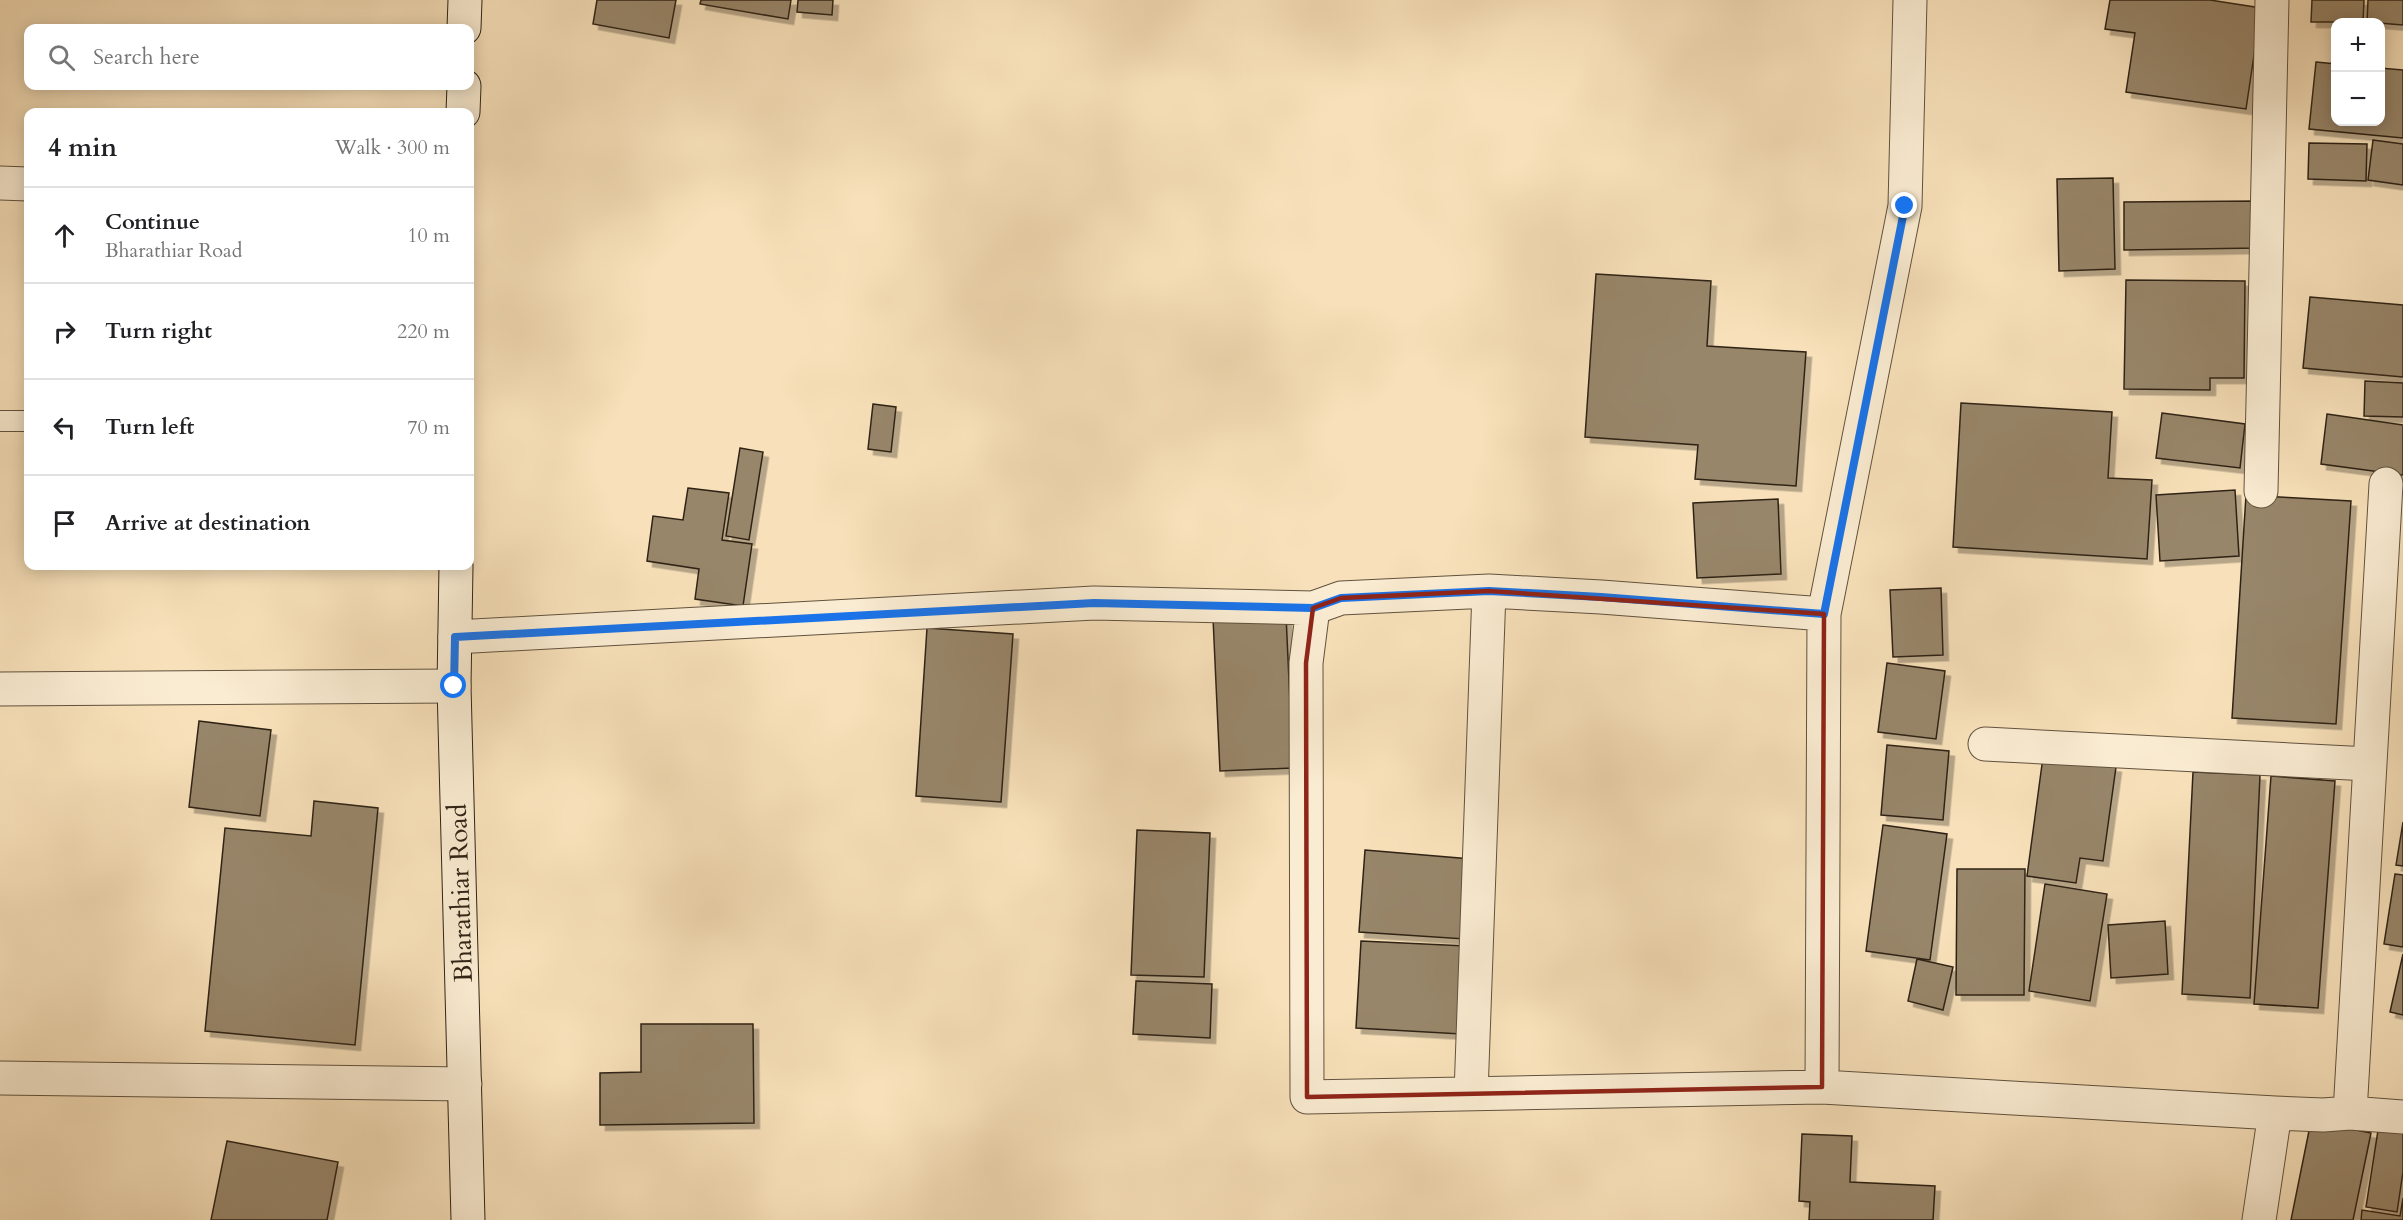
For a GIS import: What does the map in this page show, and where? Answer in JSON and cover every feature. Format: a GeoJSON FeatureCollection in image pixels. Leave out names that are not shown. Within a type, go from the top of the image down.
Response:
{"type":"FeatureCollection","features":[{"type":"Feature","properties":{"kind":"street"},"geometry":{"type":"LineString","coordinates":[[464,24],[465,0]]}},
{"type":"Feature","properties":{"kind":"street"},"geometry":{"type":"LineString","coordinates":[[1822,1087],[1824,614],[1905,206],[1910,0]]}},
{"type":"Feature","properties":{"kind":"street"},"geometry":{"type":"LineString","coordinates":[[2261,491],[2272,0]]}},
{"type":"Feature","properties":{"kind":"street"},"geometry":{"type":"LineString","coordinates":[[463,108],[464,90]]}},
{"type":"Feature","properties":{"kind":"street"},"geometry":{"type":"LineString","coordinates":[[0,183],[24,184]]}},
{"type":"Feature","properties":{"kind":"street"},"geometry":{"type":"LineString","coordinates":[[2350,1113],[2386,484]]}},
{"type":"Feature","properties":{"kind":"street","name":"Bharathiar Road"},"geometry":{"type":"LineString","coordinates":[[456,570],[454,686],[468,1220]]}},
{"type":"Feature","properties":{"kind":"street"},"geometry":{"type":"LineString","coordinates":[[455,637],[1094,603],[1313,608],[1341,598],[1489,591],[1824,614]]}},
{"type":"Feature","properties":{"kind":"street"},"geometry":{"type":"LineString","coordinates":[[1471,1094],[1489,591]]}},
{"type":"Feature","properties":{"kind":"street"},"geometry":{"type":"LineString","coordinates":[[1313,608],[1306,663],[1307,1097],[1822,1087],[2275,1113],[2323,1115],[2350,1113],[2403,1117]]}},
{"type":"Feature","properties":{"kind":"street"},"geometry":{"type":"LineString","coordinates":[[0,689],[454,686]]}},
{"type":"Feature","properties":{"kind":"street"},"geometry":{"type":"LineString","coordinates":[[1985,744],[2369,764]]}},
{"type":"Feature","properties":{"kind":"street"},"geometry":{"type":"LineString","coordinates":[[0,1078],[465,1084]]}},
{"type":"Feature","properties":{"kind":"street"},"geometry":{"type":"LineString","coordinates":[[2259,1220],[2275,1113]]}},
{"type":"Feature","properties":{"kind":"lane"},"geometry":{"type":"LineString","coordinates":[[0,421],[24,421]]}},
{"type":"Feature","properties":{"kind":"highlighted area"},"geometry":{"type":"Polygon","coordinates":[[[1489,591],[1824,614],[1822,1087],[1307,1097],[1306,663],[1313,608],[1341,598],[1489,591]]]}},
{"type":"Feature","properties":{"kind":"building"},"geometry":{"type":"Polygon","coordinates":[[[597,0],[676,0],[669,38],[593,24],[597,0]]]}},
{"type":"Feature","properties":{"kind":"building"},"geometry":{"type":"Polygon","coordinates":[[[701,0],[791,0],[788,19],[700,4],[701,0]]]}},
{"type":"Feature","properties":{"kind":"building"},"geometry":{"type":"Polygon","coordinates":[[[798,0],[833,0],[832,15],[797,12],[798,0]]]}},
{"type":"Feature","properties":{"kind":"building"},"geometry":{"type":"Polygon","coordinates":[[[2110,0],[2210,0],[2261,8],[2246,109],[2126,92],[2135,33],[2105,29],[2110,0]]]}},
{"type":"Feature","properties":{"kind":"building"},"geometry":{"type":"Polygon","coordinates":[[[2312,0],[2364,0],[2363,18],[2331,18],[2331,22],[2311,22],[2312,0]]]}},
{"type":"Feature","properties":{"kind":"building"},"geometry":{"type":"Polygon","coordinates":[[[2368,0],[2403,0],[2403,25],[2385,24],[2385,18],[2367,18],[2368,0]]]}},
{"type":"Feature","properties":{"kind":"building"},"geometry":{"type":"Polygon","coordinates":[[[2316,62],[2331,64],[2331,126],[2385,126],[2385,68],[2403,70],[2403,138],[2309,129],[2316,62]]]}},
{"type":"Feature","properties":{"kind":"building"},"geometry":{"type":"Polygon","coordinates":[[[2373,140],[2403,144],[2403,185],[2368,180],[2373,140]]]}},
{"type":"Feature","properties":{"kind":"building"},"geometry":{"type":"Polygon","coordinates":[[[2309,143],[2367,144],[2366,181],[2308,179],[2309,143]]]}},
{"type":"Feature","properties":{"kind":"building"},"geometry":{"type":"Polygon","coordinates":[[[2113,178],[2115,269],[2059,271],[2057,179],[2113,178]]]}},
{"type":"Feature","properties":{"kind":"building"},"geometry":{"type":"Polygon","coordinates":[[[2257,201],[2258,248],[2124,250],[2124,202],[2257,201]]]}},
{"type":"Feature","properties":{"kind":"building"},"geometry":{"type":"Polygon","coordinates":[[[1596,274],[1711,281],[1707,346],[1806,352],[1796,486],[1695,479],[1698,445],[1585,437],[1596,274]]]}},
{"type":"Feature","properties":{"kind":"building"},"geometry":{"type":"Polygon","coordinates":[[[2126,280],[2245,281],[2244,378],[2210,378],[2210,390],[2124,389],[2126,280]]]}},
{"type":"Feature","properties":{"kind":"building"},"geometry":{"type":"Polygon","coordinates":[[[2310,297],[2403,305],[2403,377],[2303,368],[2310,297]]]}},
{"type":"Feature","properties":{"kind":"building"},"geometry":{"type":"Polygon","coordinates":[[[2365,381],[2403,383],[2403,417],[2364,416],[2365,381]]]}},
{"type":"Feature","properties":{"kind":"building"},"geometry":{"type":"Polygon","coordinates":[[[1961,403],[2112,412],[2108,478],[2152,480],[2147,559],[1953,547],[1961,403]]]}},
{"type":"Feature","properties":{"kind":"building"},"geometry":{"type":"Polygon","coordinates":[[[873,404],[896,407],[891,452],[868,449],[873,404]]]}},
{"type":"Feature","properties":{"kind":"building"},"geometry":{"type":"Polygon","coordinates":[[[2162,413],[2245,424],[2240,468],[2156,458],[2162,413]]]}},
{"type":"Feature","properties":{"kind":"building"},"geometry":{"type":"Polygon","coordinates":[[[2327,414],[2403,425],[2403,475],[2321,464],[2327,414]]]}},
{"type":"Feature","properties":{"kind":"building"},"geometry":{"type":"Polygon","coordinates":[[[740,448],[763,452],[749,540],[726,536],[740,448]]]}},
{"type":"Feature","properties":{"kind":"building"},"geometry":{"type":"Polygon","coordinates":[[[688,488],[729,493],[722,540],[752,544],[743,606],[695,599],[699,569],[647,561],[653,516],[683,520],[688,488]]]}},
{"type":"Feature","properties":{"kind":"building"},"geometry":{"type":"Polygon","coordinates":[[[2235,490],[2239,556],[2160,561],[2156,495],[2235,490]]]}},
{"type":"Feature","properties":{"kind":"building"},"geometry":{"type":"Polygon","coordinates":[[[2246,495],[2351,501],[2336,724],[2232,718],[2246,495]]]}},
{"type":"Feature","properties":{"kind":"building"},"geometry":{"type":"Polygon","coordinates":[[[1778,499],[1781,574],[1697,578],[1693,503],[1778,499]]]}},
{"type":"Feature","properties":{"kind":"building"},"geometry":{"type":"Polygon","coordinates":[[[1941,588],[1943,655],[1893,657],[1890,590],[1941,588]]]}},
{"type":"Feature","properties":{"kind":"building"},"geometry":{"type":"Polygon","coordinates":[[[1286,615],[1293,768],[1220,771],[1213,618],[1286,615]]]}},
{"type":"Feature","properties":{"kind":"building"},"geometry":{"type":"Polygon","coordinates":[[[927,628],[1013,634],[1001,802],[916,796],[927,628]]]}},
{"type":"Feature","properties":{"kind":"building"},"geometry":{"type":"Polygon","coordinates":[[[1887,663],[1945,671],[1936,739],[1878,732],[1887,663]]]}},
{"type":"Feature","properties":{"kind":"building"},"geometry":{"type":"Polygon","coordinates":[[[199,721],[271,730],[260,816],[189,807],[199,721]]]}},
{"type":"Feature","properties":{"kind":"building"},"geometry":{"type":"Polygon","coordinates":[[[1887,745],[1949,751],[1943,820],[1881,815],[1887,745]]]}},
{"type":"Feature","properties":{"kind":"building"},"geometry":{"type":"Polygon","coordinates":[[[2043,757],[2116,767],[2103,861],[2080,858],[2076,883],[2027,876],[2043,757]]]}},
{"type":"Feature","properties":{"kind":"building"},"geometry":{"type":"Polygon","coordinates":[[[2193,772],[2260,775],[2250,998],[2182,994],[2193,772]]]}},
{"type":"Feature","properties":{"kind":"building"},"geometry":{"type":"Polygon","coordinates":[[[2271,776],[2335,781],[2318,1008],[2254,1004],[2271,776]]]}},
{"type":"Feature","properties":{"kind":"building"},"geometry":{"type":"Polygon","coordinates":[[[314,801],[378,808],[355,1045],[205,1031],[225,828],[311,836],[314,801]]]}},
{"type":"Feature","properties":{"kind":"building"},"geometry":{"type":"Polygon","coordinates":[[[2403,822],[2403,866],[2396,865],[2403,822]]]}},
{"type":"Feature","properties":{"kind":"building"},"geometry":{"type":"Polygon","coordinates":[[[1883,825],[1947,834],[1930,960],[1866,951],[1883,825]]]}},
{"type":"Feature","properties":{"kind":"building"},"geometry":{"type":"Polygon","coordinates":[[[1137,830],[1210,833],[1204,977],[1131,975],[1137,830]]]}},
{"type":"Feature","properties":{"kind":"building"},"geometry":{"type":"Polygon","coordinates":[[[1365,850],[1471,859],[1465,939],[1359,932],[1365,850]]]}},
{"type":"Feature","properties":{"kind":"building"},"geometry":{"type":"Polygon","coordinates":[[[1957,869],[2025,869],[2024,995],[1956,995],[1957,869]]]}},
{"type":"Feature","properties":{"kind":"building"},"geometry":{"type":"Polygon","coordinates":[[[2395,874],[2403,875],[2403,947],[2384,944],[2395,874]]]}},
{"type":"Feature","properties":{"kind":"building"},"geometry":{"type":"Polygon","coordinates":[[[2045,884],[2107,894],[2090,1001],[2029,991],[2045,884]]]}},
{"type":"Feature","properties":{"kind":"building"},"geometry":{"type":"Polygon","coordinates":[[[2165,921],[2168,974],[2111,978],[2108,925],[2165,921]]]}},
{"type":"Feature","properties":{"kind":"building"},"geometry":{"type":"Polygon","coordinates":[[[1361,941],[1466,946],[1461,1034],[1356,1028],[1361,941]]]}},
{"type":"Feature","properties":{"kind":"building"},"geometry":{"type":"Polygon","coordinates":[[[2403,954],[2403,1015],[2390,1012],[2403,954]]]}},
{"type":"Feature","properties":{"kind":"building"},"geometry":{"type":"Polygon","coordinates":[[[1917,959],[1953,967],[1943,1010],[1908,1001],[1917,959]]]}},
{"type":"Feature","properties":{"kind":"building"},"geometry":{"type":"Polygon","coordinates":[[[1136,981],[1212,984],[1210,1038],[1133,1034],[1136,981]]]}},
{"type":"Feature","properties":{"kind":"building"},"geometry":{"type":"Polygon","coordinates":[[[641,1024],[753,1024],[754,1123],[600,1125],[600,1073],[641,1072],[641,1024]]]}},
{"type":"Feature","properties":{"kind":"building"},"geometry":{"type":"Polygon","coordinates":[[[2311,1121],[2371,1133],[2353,1220],[2291,1220],[2311,1121]]]}},
{"type":"Feature","properties":{"kind":"building"},"geometry":{"type":"Polygon","coordinates":[[[2379,1124],[2403,1128],[2403,1172],[2397,1212],[2366,1207],[2379,1124]]]}},
{"type":"Feature","properties":{"kind":"building"},"geometry":{"type":"Polygon","coordinates":[[[1802,1134],[1852,1136],[1850,1182],[1935,1186],[1933,1220],[1809,1220],[1810,1202],[1799,1201],[1802,1134]]]}},
{"type":"Feature","properties":{"kind":"building"},"geometry":{"type":"Polygon","coordinates":[[[227,1141],[338,1162],[327,1220],[211,1220],[227,1141]]]}},
{"type":"Feature","properties":{"kind":"building"},"geometry":{"type":"Polygon","coordinates":[[[2403,1198],[2403,1220],[2361,1220],[2362,1210],[2400,1216],[2403,1198]]]}},
{"type":"Feature","properties":{"kind":"route"},"geometry":{"type":"LineString","coordinates":[[454,686],[455,637],[1094,603],[1313,608],[1341,598],[1489,591],[1824,614],[1905,206]]}}]}
